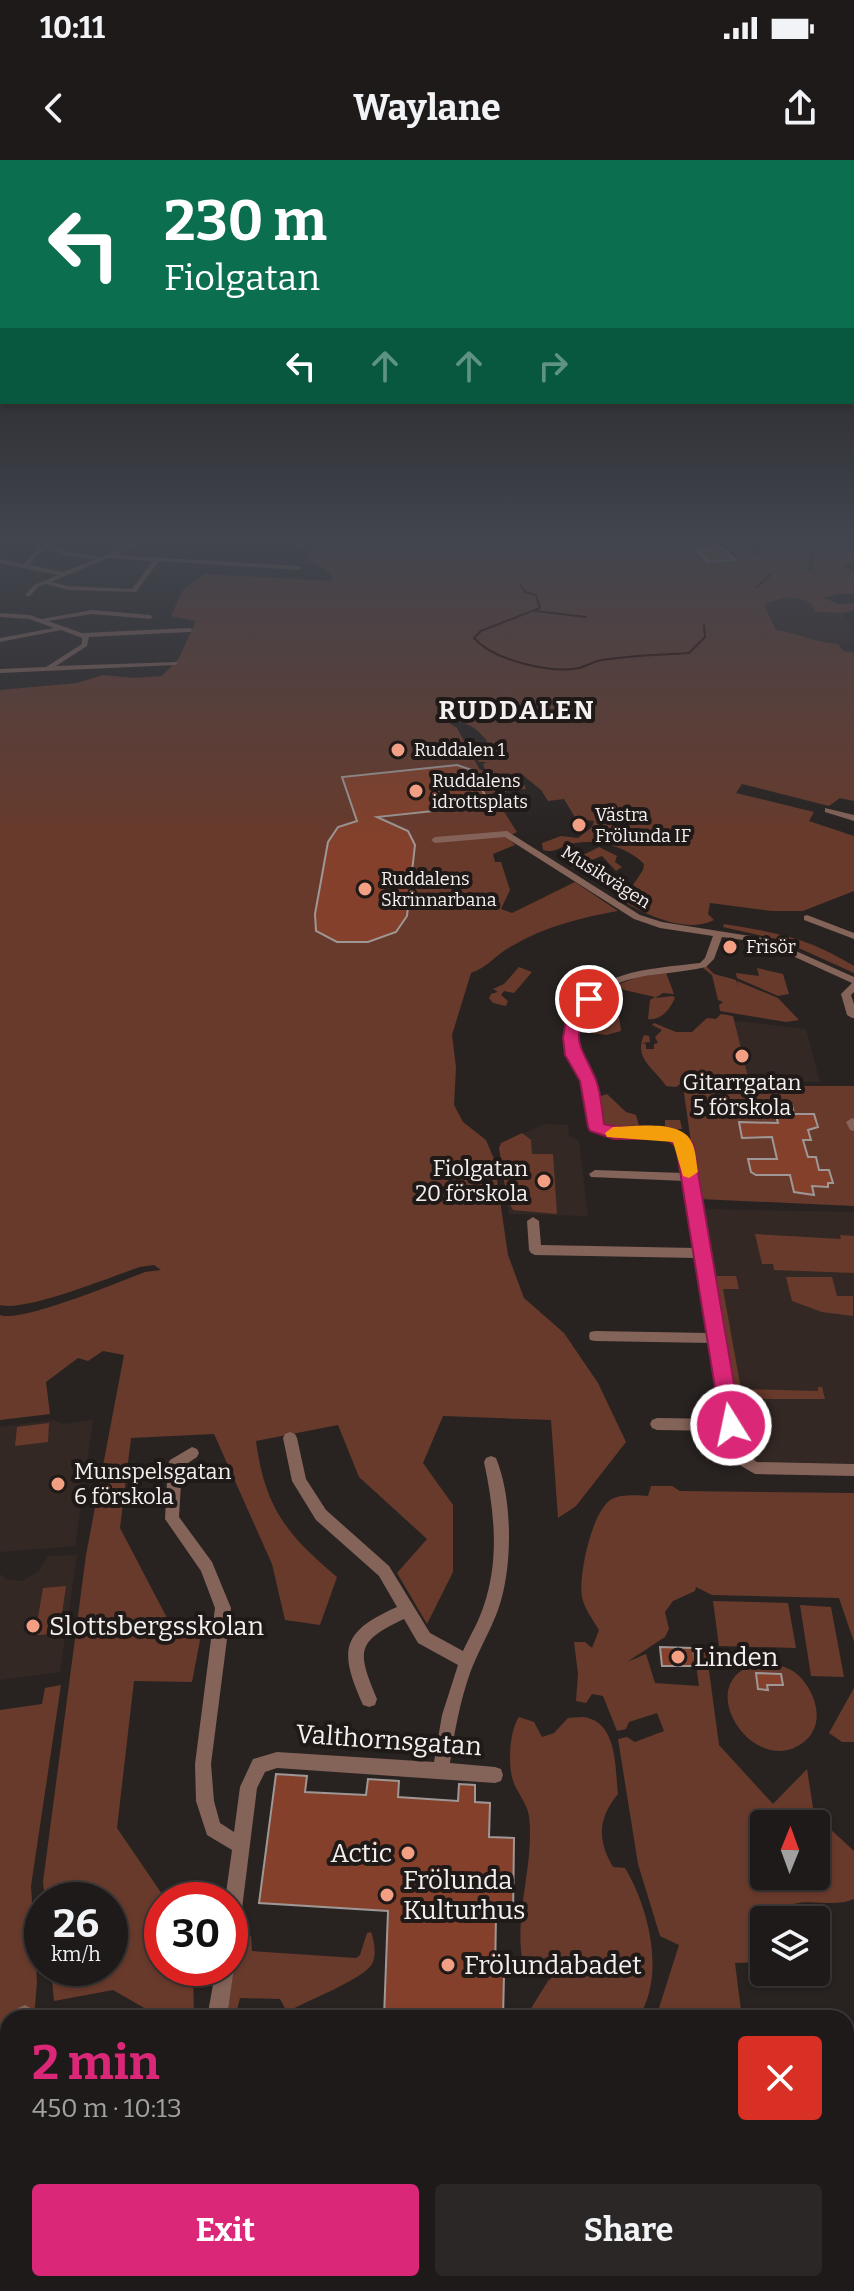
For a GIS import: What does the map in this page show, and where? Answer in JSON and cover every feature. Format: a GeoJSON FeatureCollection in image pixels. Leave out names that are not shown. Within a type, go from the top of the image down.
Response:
{"type":"FeatureCollection","features":[{"type":"Feature","properties":{"kind":"street"},"geometry":{"type":"LineString","coordinates":[[49,668],[86,643]]}},
{"type":"Feature","properties":{"kind":"street"},"geometry":{"type":"LineString","coordinates":[[0,671],[175,663]]}},
{"type":"Feature","properties":{"kind":"street"},"geometry":{"type":"LineString","coordinates":[[828,810],[854,818]]}},
{"type":"Feature","properties":{"kind":"street","name":"Musikvägen"},"geometry":{"type":"LineString","coordinates":[[435,840],[507,834],[637,917],[660,925],[766,941],[854,983]]}},
{"type":"Feature","properties":{"kind":"street"},"geometry":{"type":"LineString","coordinates":[[807,918],[854,936]]}},
{"type":"Feature","properties":{"kind":"street"},"geometry":{"type":"LineString","coordinates":[[719,933],[709,959],[703,965],[633,975],[596,993],[578,1013],[571,1032],[573,1055],[588,1081],[596,1127],[614,1133],[669,1134],[684,1143],[737,1453],[748,1465],[767,1469],[854,1470]]}},
{"type":"Feature","properties":{"kind":"street"},"geometry":{"type":"LineString","coordinates":[[852,1015],[846,994],[854,983]]}},
{"type":"Feature","properties":{"kind":"street"},"geometry":{"type":"LineString","coordinates":[[595,1174],[690,1177]]}},
{"type":"Feature","properties":{"kind":"street"},"geometry":{"type":"LineString","coordinates":[[533,1221],[535,1250],[703,1253]]}},
{"type":"Feature","properties":{"kind":"street"},"geometry":{"type":"LineString","coordinates":[[595,1336],[717,1338]]}},
{"type":"Feature","properties":{"kind":"street"},"geometry":{"type":"LineString","coordinates":[[657,1424],[731,1425]]}},
{"type":"Feature","properties":{"kind":"street"},"geometry":{"type":"LineString","coordinates":[[290,1438],[299,1481],[321,1515],[375,1560],[424,1638],[466,1661]]}},
{"type":"Feature","properties":{"kind":"street"},"geometry":{"type":"LineString","coordinates":[[192,1453],[175,1464],[172,1519],[207,1567],[220,1596],[224,1619],[208,1706],[203,1764],[205,1801],[213,1829],[240,1845]]}},
{"type":"Feature","properties":{"kind":"street"},"geometry":{"type":"LineString","coordinates":[[441,1772],[449,1713],[466,1661],[493,1602],[502,1554],[500,1502],[491,1462]]}},
{"type":"Feature","properties":{"kind":"street"},"geometry":{"type":"LineString","coordinates":[[369,1699],[356,1674],[355,1647],[361,1634],[371,1626],[407,1610]]}},
{"type":"Feature","properties":{"kind":"street","name":"Valthornsgatan"},"geometry":{"type":"LineString","coordinates":[[236,1882],[253,1772],[267,1762],[495,1775]]}},
{"type":"Feature","properties":{"kind":"street"},"geometry":{"type":"LineString","coordinates":[[218,2010],[222,1986]]}},
{"type":"Feature","properties":{"kind":"shaded area"},"geometry":{"type":"Polygon","coordinates":[[[186,643],[834,643],[844,651],[854,652],[854,801],[840,798],[829,806],[742,784],[736,793],[814,812],[809,821],[854,836],[854,891],[803,911],[772,911],[710,903],[708,914],[714,920],[691,925],[667,921],[643,912],[622,901],[638,895],[631,888],[644,864],[637,857],[597,842],[543,850],[542,843],[561,836],[578,838],[592,827],[594,821],[576,819],[564,799],[548,801],[541,790],[519,772],[526,789],[492,793],[517,832],[507,837],[515,845],[493,854],[495,862],[501,862],[510,890],[501,909],[512,913],[575,882],[618,911],[538,933],[506,949],[471,973],[452,1035],[456,1067],[454,1105],[463,1122],[486,1140],[494,1159],[508,1255],[524,1298],[564,1333],[598,1383],[626,1442],[576,1506],[558,1518],[551,1420],[443,1416],[423,1463],[453,1505],[453,1572],[427,1624],[397,1573],[427,1539],[359,1477],[338,1425],[256,1441],[265,1485],[281,1518],[305,1547],[337,1577],[320,1625],[285,1620],[272,1564],[214,1434],[131,1438],[120,1528],[177,1637],[201,1635],[192,1682],[134,1681],[117,1828],[154,1882],[144,1882],[144,1986],[193,1986],[194,2010],[148,2010],[113,1990],[54,2001],[53,1986],[128,1986],[128,1882],[43,1882],[86,1555],[124,1355],[103,1351],[88,1361],[78,1358],[46,1382],[50,1414],[0,1420],[0,1315],[11,1316],[48,1308],[145,1272],[161,1270],[154,1265],[140,1267],[48,1299],[12,1306],[0,1305],[0,690],[77,683],[103,675],[134,678],[162,676],[179,658],[186,643]],[[441,718],[457,728],[480,770],[485,770],[483,764],[487,762],[479,762],[474,752],[483,751],[490,762],[485,749],[487,741],[472,727],[441,718]]]}},
{"type":"Feature","properties":{"kind":"shaded area"},"geometry":{"type":"Polygon","coordinates":[[[599,847],[617,856],[615,862],[622,867],[616,871],[602,856],[589,861],[589,867],[583,870],[572,868],[571,861],[599,847]]]}},
{"type":"Feature","properties":{"kind":"shaded area"},"geometry":{"type":"Polygon","coordinates":[[[724,924],[806,942],[854,966],[854,973],[781,940],[723,927],[724,924]]]}},
{"type":"Feature","properties":{"kind":"shaded area"},"geometry":{"type":"Polygon","coordinates":[[[706,966],[714,974],[736,980],[738,987],[737,981],[778,998],[799,1020],[786,1022],[720,1011],[719,1005],[723,1002],[718,1000],[712,975],[703,968],[706,966]]]}},
{"type":"Feature","properties":{"kind":"shaded area"},"geometry":{"type":"Polygon","coordinates":[[[519,967],[532,972],[514,993],[504,991],[501,995],[508,1001],[506,1006],[493,1003],[489,998],[498,992],[493,989],[504,984],[519,967]]]}},
{"type":"Feature","properties":{"kind":"shaded area"},"geometry":{"type":"Polygon","coordinates":[[[757,968],[783,974],[789,994],[778,996],[737,978],[736,973],[759,976],[757,968]]]}},
{"type":"Feature","properties":{"kind":"shaded area"},"geometry":{"type":"Polygon","coordinates":[[[666,973],[674,994],[663,993],[655,998],[675,998],[668,1010],[657,1018],[648,1019],[650,1000],[655,997],[624,990],[617,985],[637,977],[666,973]]]}},
{"type":"Feature","properties":{"kind":"shaded area"},"geometry":{"type":"Polygon","coordinates":[[[588,1007],[619,1017],[621,1031],[606,1035],[579,1031],[580,1021],[588,1007]]]}},
{"type":"Feature","properties":{"kind":"shaded area"},"geometry":{"type":"Polygon","coordinates":[[[721,1014],[733,1016],[749,1081],[684,1081],[676,1087],[666,1086],[643,1057],[641,1043],[644,1035],[649,1036],[650,1042],[642,1043],[646,1044],[646,1049],[654,1049],[654,1044],[658,1043],[655,1037],[662,1030],[652,1025],[654,1023],[676,1032],[692,1032],[707,1018],[716,1019],[721,1014]]]}},
{"type":"Feature","properties":{"kind":"shaded area","name":"Gitarrgatan 5 förskola"},"geometry":{"type":"Polygon","coordinates":[[[738,1021],[806,1029],[820,1082],[709,1080],[694,1039],[738,1021]]]}},
{"type":"Feature","properties":{"kind":"shaded area"},"geometry":{"type":"Polygon","coordinates":[[[683,1086],[854,1086],[854,1206],[699,1199],[683,1086]]]}},
{"type":"Feature","properties":{"kind":"shaded area"},"geometry":{"type":"Polygon","coordinates":[[[607,1094],[626,1112],[636,1115],[639,1126],[665,1126],[665,1120],[680,1120],[682,1129],[608,1128],[601,1122],[598,1097],[607,1094]]]}},
{"type":"Feature","properties":{"kind":"shaded area","name":"Fiolgatan 20 förskola"},"geometry":{"type":"Polygon","coordinates":[[[545,1124],[568,1125],[569,1136],[579,1141],[588,1216],[509,1214],[499,1148],[501,1143],[545,1124]]]}},
{"type":"Feature","properties":{"kind":"shaded area"},"geometry":{"type":"Polygon","coordinates":[[[522,1133],[531,1140],[532,1154],[553,1154],[557,1214],[513,1210],[507,1199],[499,1148],[501,1143],[522,1133]]]}},
{"type":"Feature","properties":{"kind":"shaded area"},"geometry":{"type":"Polygon","coordinates":[[[705,1209],[854,1212],[854,1464],[747,1461],[705,1209]]]}},
{"type":"Feature","properties":{"kind":"shaded area"},"geometry":{"type":"Polygon","coordinates":[[[755,1234],[841,1239],[840,1235],[854,1236],[854,1273],[774,1270],[773,1264],[762,1264],[755,1234]]]}},
{"type":"Feature","properties":{"kind":"shaded area"},"geometry":{"type":"Polygon","coordinates":[[[714,1276],[736,1276],[739,1289],[723,1289],[741,1389],[818,1391],[818,1387],[822,1387],[825,1399],[734,1399],[714,1276]]]}},
{"type":"Feature","properties":{"kind":"shaded area"},"geometry":{"type":"Polygon","coordinates":[[[786,1277],[832,1277],[837,1296],[853,1296],[853,1316],[822,1312],[792,1301],[786,1277]]]}},
{"type":"Feature","properties":{"kind":"shaded area","name":"Munspelsgatan 6 förskola"},"geometry":{"type":"Polygon","coordinates":[[[54,1420],[63,1424],[93,1420],[75,1546],[0,1552],[0,1427],[54,1420]]]}},
{"type":"Feature","properties":{"kind":"shaded area"},"geometry":{"type":"Polygon","coordinates":[[[49,1423],[48,1442],[15,1446],[17,1427],[49,1423]]]}},
{"type":"Feature","properties":{"kind":"shaded area"},"geometry":{"type":"Polygon","coordinates":[[[651,1486],[672,1486],[680,1491],[854,1493],[854,1642],[839,1598],[712,1595],[696,1587],[695,1591],[673,1601],[665,1612],[669,1629],[665,1637],[627,1662],[646,1654],[655,1683],[699,1686],[694,1648],[706,1648],[719,1745],[773,1804],[807,1769],[813,1810],[750,1810],[750,1890],[830,1890],[830,1829],[854,1851],[854,1899],[835,1903],[750,1906],[750,1962],[735,1963],[741,2010],[659,2008],[679,1945],[660,1936],[638,1864],[618,1739],[627,1737],[635,1742],[664,1731],[657,1713],[629,1722],[626,1729],[617,1731],[603,1696],[592,1694],[586,1703],[576,1701],[578,1674],[574,1642],[585,1642],[592,1648],[599,1630],[582,1597],[584,1560],[598,1516],[612,1499],[648,1496],[651,1486]]]}},
{"type":"Feature","properties":{"kind":"shaded area","name":"Slottsbergsskolan"},"geometry":{"type":"Polygon","coordinates":[[[77,1555],[60,1672],[0,1680],[0,1574],[6,1579],[22,1581],[39,1571],[48,1556],[77,1555]]]}},
{"type":"Feature","properties":{"kind":"shaded area"},"geometry":{"type":"Polygon","coordinates":[[[66,1586],[59,1634],[35,1635],[43,1588],[66,1586]]]}},
{"type":"Feature","properties":{"kind":"shaded area"},"geometry":{"type":"Polygon","coordinates":[[[713,1601],[788,1603],[796,1648],[719,1646],[713,1601]]]}},
{"type":"Feature","properties":{"kind":"shaded area"},"geometry":{"type":"Polygon","coordinates":[[[800,1605],[831,1607],[844,1677],[811,1676],[800,1605]]]}},
{"type":"Feature","properties":{"kind":"shaded area"},"geometry":{"type":"Polygon","coordinates":[[[763,1662],[785,1667],[797,1674],[809,1689],[816,1706],[816,1724],[812,1733],[806,1740],[787,1750],[767,1749],[750,1739],[736,1724],[729,1706],[729,1687],[740,1672],[763,1662]]]}},
{"type":"Feature","properties":{"kind":"shaded area"},"geometry":{"type":"Polygon","coordinates":[[[61,1685],[32,1882],[24,1882],[24,1986],[37,1986],[35,2010],[0,2010],[0,1710],[42,1704],[45,1688],[61,1685]]]}},
{"type":"Feature","properties":{"kind":"shaded area"},"geometry":{"type":"Polygon","coordinates":[[[854,1688],[854,1742],[842,1742],[829,1733],[854,1688]]]}},
{"type":"Feature","properties":{"kind":"shaded area"},"geometry":{"type":"Polygon","coordinates":[[[519,1717],[534,1722],[542,1737],[554,1733],[568,1718],[588,1718],[598,1723],[610,1739],[618,1794],[603,1821],[602,1838],[613,1867],[625,1868],[634,1884],[647,1922],[653,1963],[651,1982],[642,2010],[530,2010],[548,1981],[558,1972],[545,1961],[523,1963],[522,1908],[530,1834],[529,1816],[514,1782],[510,1763],[519,1717]]]}},
{"type":"Feature","properties":{"kind":"shaded area"},"geometry":{"type":"Polygon","coordinates":[[[371,1932],[374,1960],[357,1977],[291,2010],[286,2010],[280,1999],[240,1998],[237,2010],[228,2010],[231,1986],[248,1986],[248,1936],[251,1936],[252,1951],[356,1958],[360,1955],[367,1933],[371,1932]]]}},
{"type":"Feature","properties":{"kind":"building","name":"Ruddalens Skrinnarbana"},"geometry":{"type":"Polygon","coordinates":[[[457,765],[472,770],[487,799],[480,806],[377,817],[408,831],[415,845],[407,916],[396,932],[368,942],[337,942],[316,931],[315,914],[328,842],[338,827],[357,821],[342,777],[457,765]]]}},
{"type":"Feature","properties":{"kind":"building"},"geometry":{"type":"Polygon","coordinates":[[[792,1105],[794,1114],[814,1114],[818,1127],[808,1130],[811,1140],[803,1140],[808,1157],[816,1157],[819,1170],[829,1170],[833,1183],[828,1183],[828,1187],[812,1186],[814,1195],[794,1192],[790,1175],[756,1175],[751,1172],[748,1159],[777,1159],[772,1137],[742,1138],[739,1122],[778,1123],[774,1107],[792,1105]]]}},
{"type":"Feature","properties":{"kind":"building","name":"Linden"},"geometry":{"type":"Polygon","coordinates":[[[660,1647],[693,1648],[695,1666],[662,1666],[660,1647]]]}},
{"type":"Feature","properties":{"kind":"building"},"geometry":{"type":"Polygon","coordinates":[[[756,1673],[781,1674],[783,1685],[767,1685],[768,1690],[758,1689],[756,1673]]]}},
{"type":"Feature","properties":{"kind":"building","name":"Frölunda Kulturhus"},"geometry":{"type":"Polygon","coordinates":[[[276,1774],[307,1776],[305,1792],[366,1795],[368,1779],[399,1781],[398,1797],[458,1801],[459,1784],[475,1785],[475,1802],[490,1803],[489,1837],[514,1838],[513,1916],[496,1915],[495,1975],[504,1975],[503,2010],[384,2010],[388,1911],[259,1903],[276,1774]]]}},
{"type":"Feature","properties":{"kind":"waterway"},"geometry":{"type":"LineString","coordinates":[[480,643],[508,659],[553,669],[579,668],[613,658],[689,653],[699,643]]}},
{"type":"Feature","properties":{"kind":"slow traffic"},"geometry":{"type":"LineString","coordinates":[[613,1133],[669,1134],[679,1138],[684,1143],[689,1172]]}},
{"type":"Feature","properties":{"kind":"place","name":"Ruddalen 1"},"geometry":{"type":"Point","coordinates":[398,750]}},
{"type":"Feature","properties":{"kind":"place","name":"Ruddalens idrottsplats"},"geometry":{"type":"Point","coordinates":[416,791]}},
{"type":"Feature","properties":{"kind":"place","name":"Västra Frölunda IF"},"geometry":{"type":"Point","coordinates":[579,825]}},
{"type":"Feature","properties":{"kind":"place","name":"Ruddalens Skrinnarbana"},"geometry":{"type":"Point","coordinates":[365,889]}},
{"type":"Feature","properties":{"kind":"place","name":"Frisör"},"geometry":{"type":"Point","coordinates":[730,947]}},
{"type":"Feature","properties":{"kind":"place","name":"Gitarrgatan 5 förskola"},"geometry":{"type":"Point","coordinates":[742,1056]}},
{"type":"Feature","properties":{"kind":"place","name":"Fiolgatan 20 förskola"},"geometry":{"type":"Point","coordinates":[544,1181]}},
{"type":"Feature","properties":{"kind":"place","name":"Munspelsgatan 6 förskola"},"geometry":{"type":"Point","coordinates":[58,1484]}},
{"type":"Feature","properties":{"kind":"place","name":"Slottsbergsskolan"},"geometry":{"type":"Point","coordinates":[33,1626]}},
{"type":"Feature","properties":{"kind":"place","name":"Linden"},"geometry":{"type":"Point","coordinates":[678,1657]}},
{"type":"Feature","properties":{"kind":"place","name":"Actic"},"geometry":{"type":"Point","coordinates":[408,1853]}},
{"type":"Feature","properties":{"kind":"place","name":"Frölunda Kulturhus"},"geometry":{"type":"Point","coordinates":[387,1895]}},
{"type":"Feature","properties":{"kind":"place","name":"Frölundabadet"},"geometry":{"type":"Point","coordinates":[448,1965]}},
{"type":"Feature","properties":{"kind":"district","name":"RUDDALEN"},"geometry":{"type":"Point","coordinates":[517,710]}},
{"type":"Feature","properties":{"kind":"route"},"geometry":{"type":"LineString","coordinates":[[589,999],[574,1020],[571,1038],[573,1055],[588,1081],[596,1127],[614,1133],[669,1134],[684,1143],[731,1425]]}}]}
